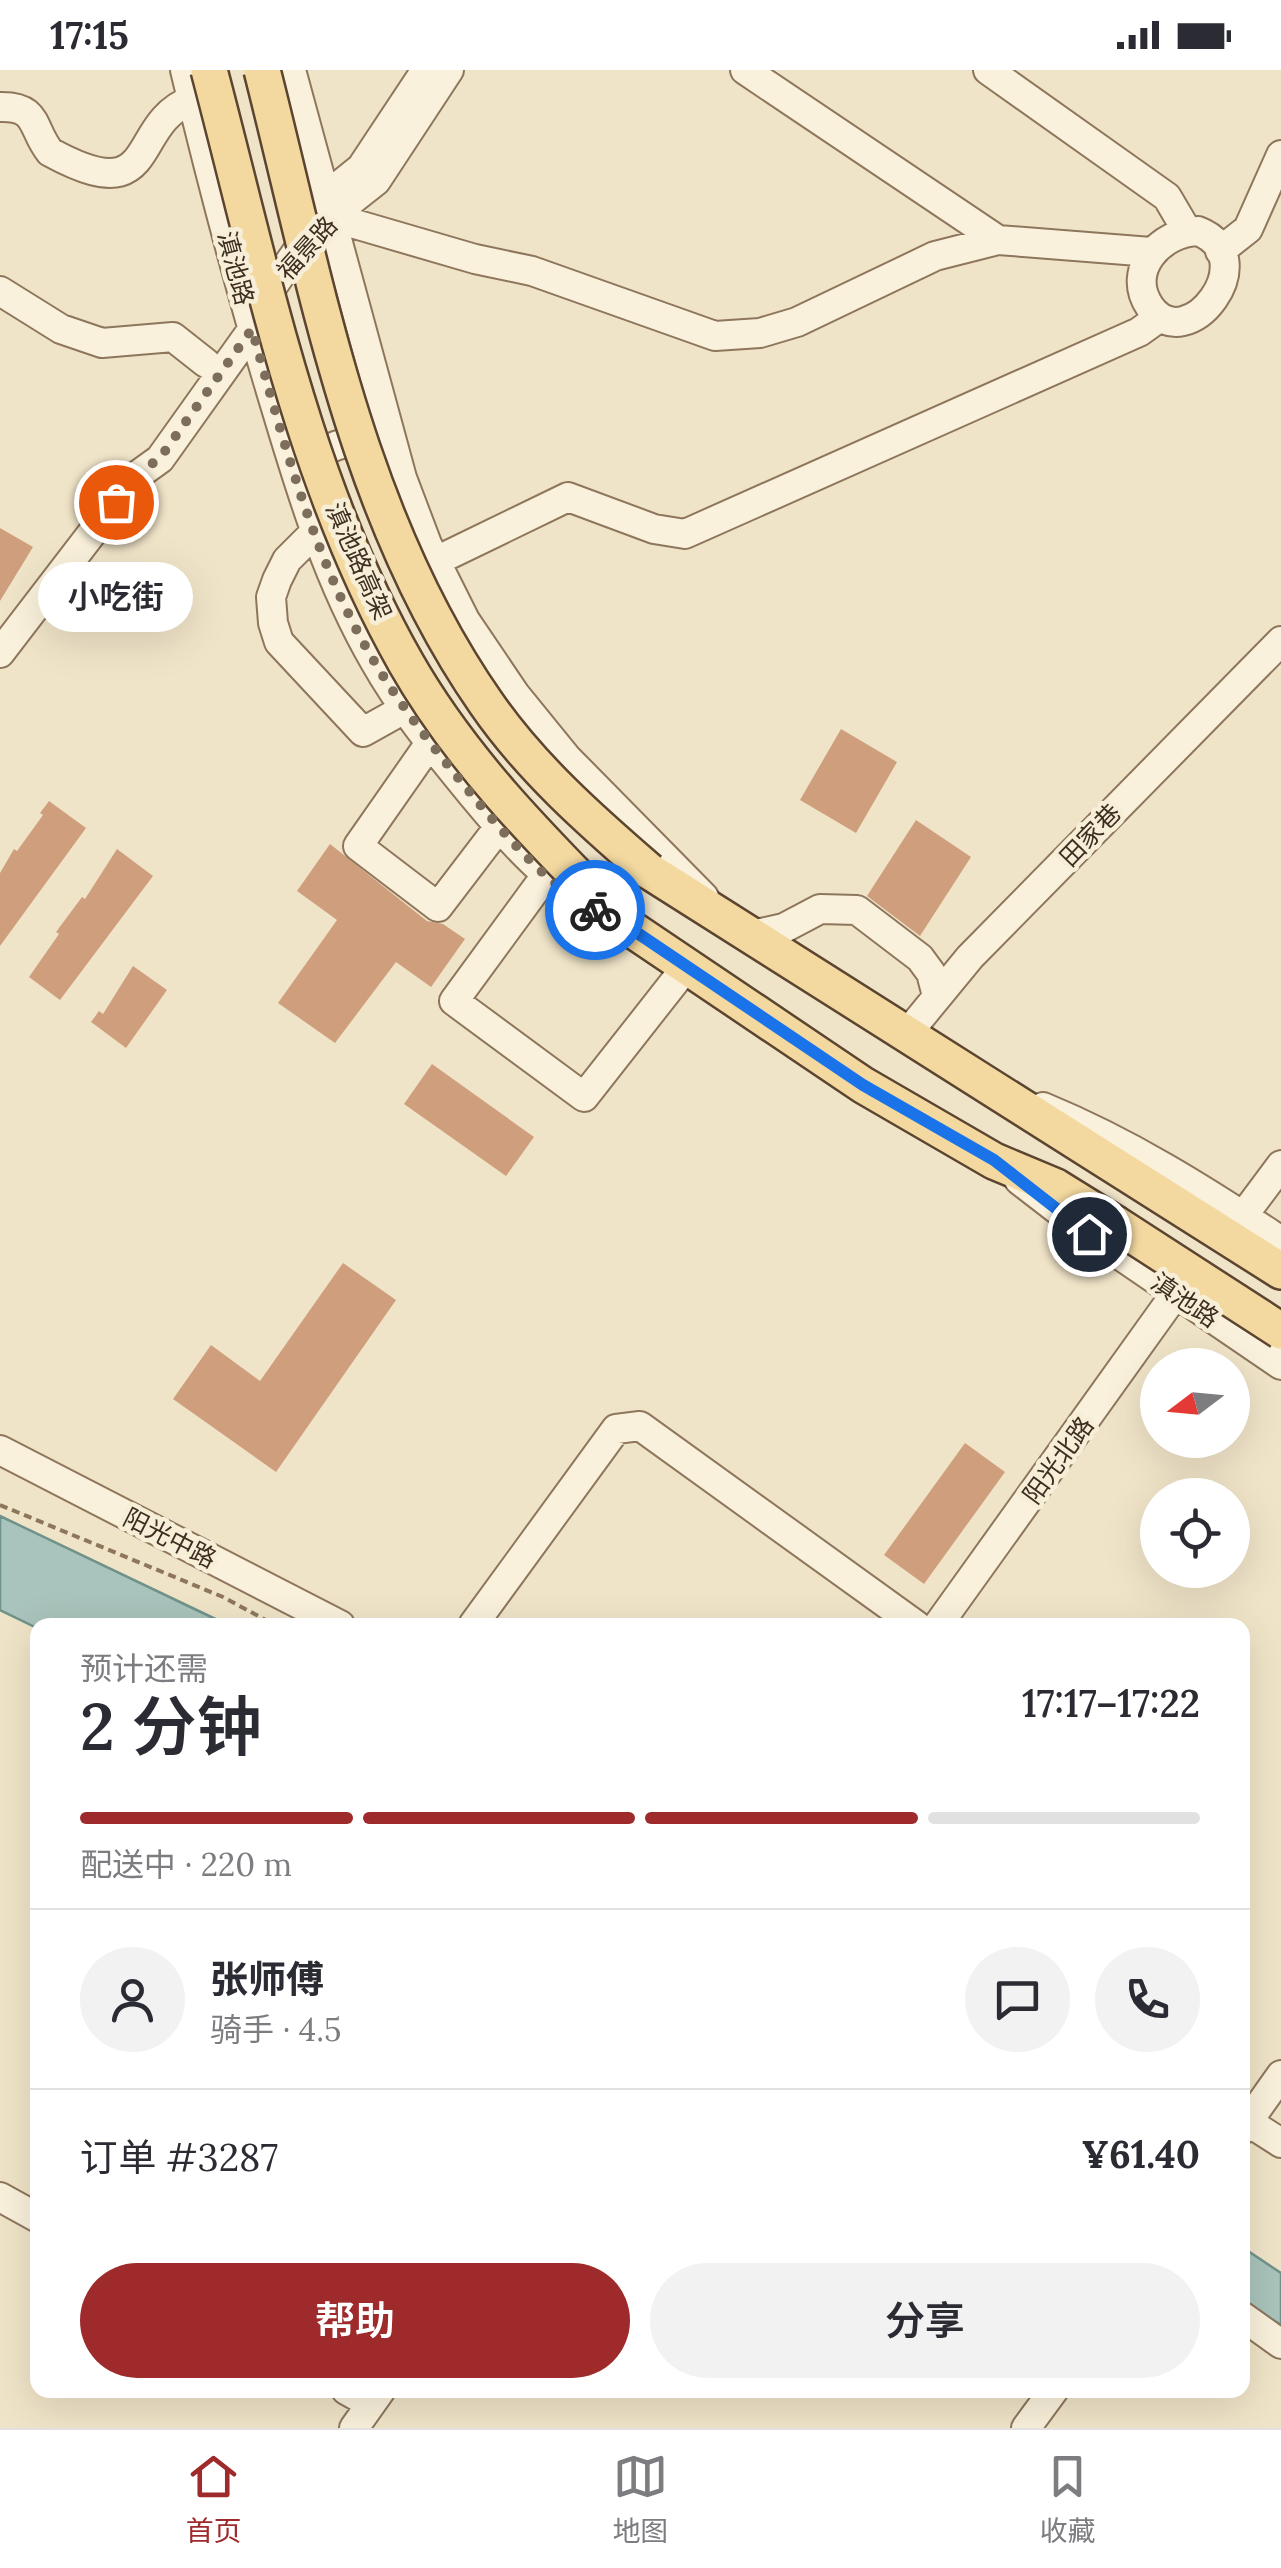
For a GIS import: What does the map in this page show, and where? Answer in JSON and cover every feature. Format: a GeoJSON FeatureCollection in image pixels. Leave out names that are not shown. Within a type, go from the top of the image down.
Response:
{"type":"FeatureCollection","features":[{"type":"Feature","properties":{"kind":"main road","name":"滇池路高架"},"geometry":{"type":"LineString","coordinates":[[262,70],[358,435],[386,518],[415,582],[488,705],[591,820],[649,872],[719,913]]}},
{"type":"Feature","properties":{"kind":"main road","name":"滇池路高架"},"geometry":{"type":"LineString","coordinates":[[201,85],[319,468],[378,608],[407,665],[470,758],[528,825],[624,924]]}},
{"type":"Feature","properties":{"kind":"main road"},"geometry":{"type":"LineString","coordinates":[[719,913],[1281,1271]]}},
{"type":"Feature","properties":{"kind":"main road","name":"滇池路"},"geometry":{"type":"LineString","coordinates":[[624,924],[863,1085],[994,1160],[1056,1187],[1281,1331]]}},
{"type":"Feature","properties":{"kind":"street","name":"滇池路"},"geometry":{"type":"LineString","coordinates":[[185,70],[201,85],[244,298],[300,489],[315,532],[372,658],[430,743],[498,827],[577,901],[624,924]]}},
{"type":"Feature","properties":{"kind":"street"},"geometry":{"type":"LineString","coordinates":[[291,70],[396,458],[464,620],[515,694],[568,758],[719,913]]}},
{"type":"Feature","properties":{"kind":"street","name":"福景路"},"geometry":{"type":"LineString","coordinates":[[135,476],[160,458],[252,329],[266,296],[328,207],[362,168],[426,70]]}},
{"type":"Feature","properties":{"kind":"street","name":"福景路"},"geometry":{"type":"LineString","coordinates":[[0,653],[135,476],[146,448],[234,322],[244,298],[285,235],[376,181],[449,70]]}},
{"type":"Feature","properties":{"kind":"street"},"geometry":{"type":"LineString","coordinates":[[745,70],[998,240]]}},
{"type":"Feature","properties":{"kind":"street"},"geometry":{"type":"LineString","coordinates":[[988,70],[1167,197],[1187,231]]}},
{"type":"Feature","properties":{"kind":"street"},"geometry":{"type":"LineString","coordinates":[[0,106],[21,108],[29,114],[50,152],[111,174],[134,164],[166,119],[201,85]]}},
{"type":"Feature","properties":{"kind":"street"},"geometry":{"type":"LineString","coordinates":[[1220,251],[1248,229],[1281,155]]}},
{"type":"Feature","properties":{"kind":"street"},"geometry":{"type":"LineString","coordinates":[[328,207],[715,336],[760,333],[796,322],[935,256],[998,240],[1152,252]]}},
{"type":"Feature","properties":{"kind":"street"},"geometry":{"type":"LineString","coordinates":[[1187,231],[1208,234],[1220,251],[1224,272],[1213,302],[1194,316],[1170,320],[1151,308],[1143,274],[1152,252],[1167,238],[1187,231]]}},
{"type":"Feature","properties":{"kind":"street"},"geometry":{"type":"LineString","coordinates":[[0,291],[61,329],[102,343],[173,337],[206,363]]}},
{"type":"Feature","properties":{"kind":"street"},"geometry":{"type":"LineString","coordinates":[[436,560],[568,497],[654,529],[686,534],[1139,332],[1160,317]]}},
{"type":"Feature","properties":{"kind":"street"},"geometry":{"type":"LineString","coordinates":[[300,489],[314,460],[342,443],[366,442],[396,458]]}},
{"type":"Feature","properties":{"kind":"street"},"geometry":{"type":"LineString","coordinates":[[315,532],[288,560],[277,580],[272,597],[279,642],[363,732],[406,708]]}},
{"type":"Feature","properties":{"kind":"street","name":"田家巷"},"geometry":{"type":"LineString","coordinates":[[906,1035],[970,957],[1281,641]]}},
{"type":"Feature","properties":{"kind":"street"},"geometry":{"type":"LineString","coordinates":[[430,743],[358,846],[438,908],[498,827]]}},
{"type":"Feature","properties":{"kind":"street"},"geometry":{"type":"LineString","coordinates":[[547,874],[454,1001],[584,1096],[687,966]]}},
{"type":"Feature","properties":{"kind":"street"},"geometry":{"type":"LineString","coordinates":[[752,935],[784,928],[820,909],[858,910],[920,958],[931,973],[937,996]]}},
{"type":"Feature","properties":{"kind":"street"},"geometry":{"type":"LineString","coordinates":[[982,1082],[1096,1129],[1162,1165],[1281,1241]]}},
{"type":"Feature","properties":{"kind":"street","name":"滇池路"},"geometry":{"type":"LineString","coordinates":[[994,1160],[1089,1234],[1281,1365]]}},
{"type":"Feature","properties":{"kind":"street"},"geometry":{"type":"LineString","coordinates":[[1243,1216],[1281,1165]]}},
{"type":"Feature","properties":{"kind":"street","name":"阳光北路"},"geometry":{"type":"LineString","coordinates":[[943,1618],[1176,1294]]}},
{"type":"Feature","properties":{"kind":"street"},"geometry":{"type":"LineString","coordinates":[[479,1618],[616,1430],[640,1426],[906,1618]]}},
{"type":"Feature","properties":{"kind":"street","name":"阳光中路"},"geometry":{"type":"LineString","coordinates":[[0,1450],[326,1618]]}},
{"type":"Feature","properties":{"kind":"street"},"geometry":{"type":"LineString","coordinates":[[1250,2115],[1281,2075]]}},
{"type":"Feature","properties":{"kind":"street"},"geometry":{"type":"LineString","coordinates":[[1250,2126],[1281,2143]]}},
{"type":"Feature","properties":{"kind":"street"},"geometry":{"type":"LineString","coordinates":[[0,2196],[30,2213]]}},
{"type":"Feature","properties":{"kind":"street"},"geometry":{"type":"LineString","coordinates":[[1250,2322],[1281,2344]]}},
{"type":"Feature","properties":{"kind":"street"},"geometry":{"type":"LineString","coordinates":[[354,2428],[375,2398]]}},
{"type":"Feature","properties":{"kind":"street"},"geometry":{"type":"LineString","coordinates":[[1026,2428],[1048,2398]]}},
{"type":"Feature","properties":{"kind":"path"},"geometry":{"type":"LineString","coordinates":[[0,1505],[223,1597],[262,1618]]}},
{"type":"Feature","properties":{"kind":"water"},"geometry":{"type":"Polygon","coordinates":[[[0,1516],[213,1618],[30,1618],[30,1625],[0,1610],[0,1516]]]}},
{"type":"Feature","properties":{"kind":"water"},"geometry":{"type":"Polygon","coordinates":[[[1250,2252],[1281,2273],[1281,2325],[1250,2305],[1250,2252]]]}},
{"type":"Feature","properties":{"kind":"building"},"geometry":{"type":"Polygon","coordinates":[[[0,528],[33,547],[0,601],[0,528]]]}},
{"type":"Feature","properties":{"kind":"building"},"geometry":{"type":"Polygon","coordinates":[[[841,729],[897,762],[856,833],[800,800],[841,729]]]}},
{"type":"Feature","properties":{"kind":"building"},"geometry":{"type":"Polygon","coordinates":[[[49,801],[86,828],[0,946],[0,873],[49,801]]]}},
{"type":"Feature","properties":{"kind":"building"},"geometry":{"type":"Polygon","coordinates":[[[916,820],[971,857],[920,936],[867,896],[916,820]]]}},
{"type":"Feature","properties":{"kind":"building"},"geometry":{"type":"Polygon","coordinates":[[[330,844],[427,921],[443,924],[465,939],[431,987],[396,962],[335,1043],[278,1003],[337,920],[297,891],[330,844]]]}},
{"type":"Feature","properties":{"kind":"building"},"geometry":{"type":"Polygon","coordinates":[[[117,849],[153,876],[60,1000],[29,977],[59,934],[56,932],[82,897],[85,899],[117,849]]]}},
{"type":"Feature","properties":{"kind":"building"},"geometry":{"type":"Polygon","coordinates":[[[133,966],[167,990],[126,1048],[91,1022],[99,1011],[103,1014],[133,966]]]}},
{"type":"Feature","properties":{"kind":"building"},"geometry":{"type":"Polygon","coordinates":[[[432,1064],[534,1137],[506,1176],[404,1104],[432,1064]]]}},
{"type":"Feature","properties":{"kind":"building"},"geometry":{"type":"Polygon","coordinates":[[[343,1263],[396,1300],[276,1472],[173,1399],[211,1345],[260,1381],[343,1263]]]}},
{"type":"Feature","properties":{"kind":"building"},"geometry":{"type":"Polygon","coordinates":[[[965,1443],[1005,1472],[924,1584],[884,1555],[965,1443]]]}},
{"type":"Feature","properties":{"kind":"way so far"},"geometry":{"type":"LineString","coordinates":[[116,502],[135,476],[160,458],[252,329],[306,509],[338,588],[377,667],[430,743],[508,838],[577,901],[595,910]]}},
{"type":"Feature","properties":{"kind":"place","name":"小吃街"},"geometry":{"type":"Point","coordinates":[116,502]}},
{"type":"Feature","properties":{"kind":"route"},"geometry":{"type":"LineString","coordinates":[[595,910],[624,924],[863,1085],[994,1160],[1089,1234]]}}]}
